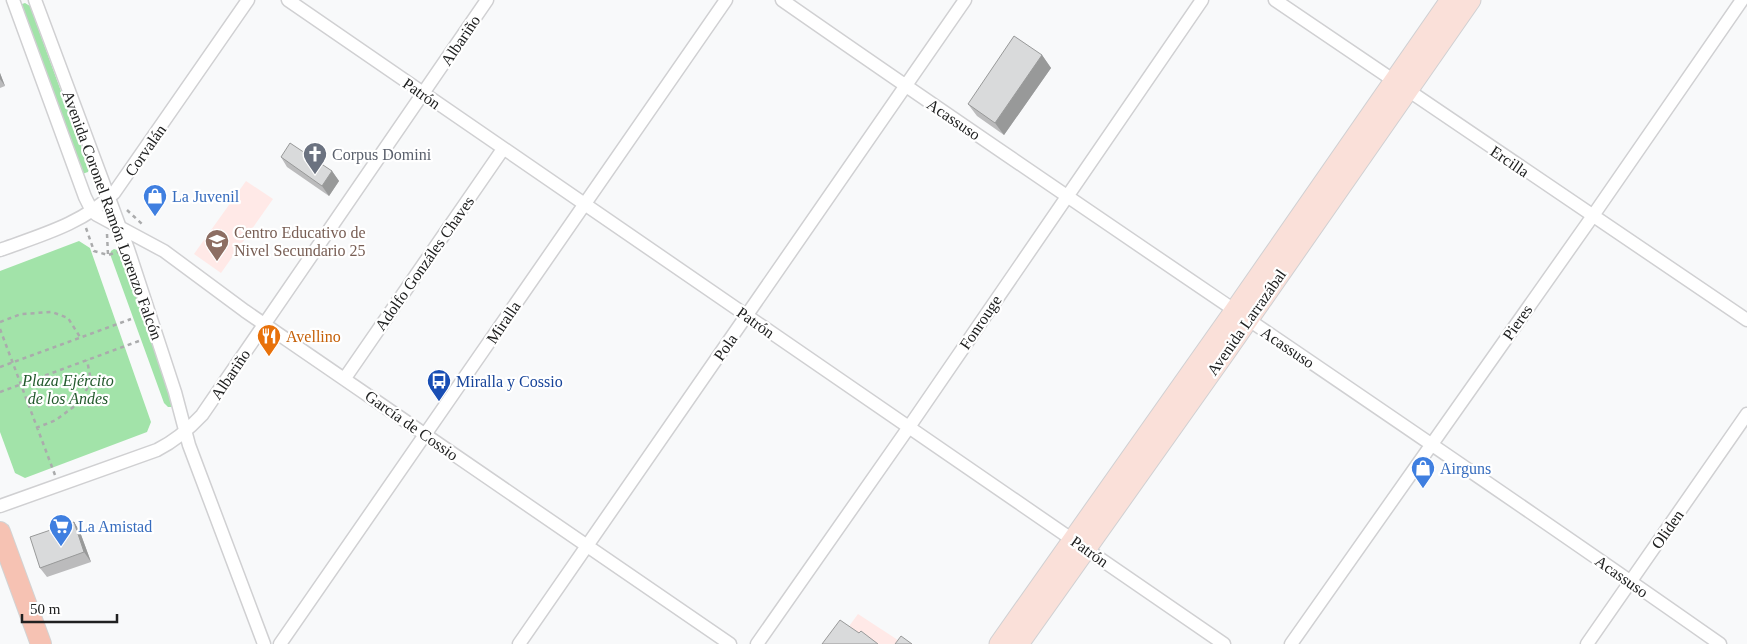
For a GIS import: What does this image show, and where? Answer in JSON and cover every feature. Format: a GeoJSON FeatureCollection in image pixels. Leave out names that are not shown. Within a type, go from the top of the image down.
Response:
{"type":"FeatureCollection","features":[{"type":"Feature","properties":{"kind":"main road"},"geometry":{"type":"LineString","coordinates":[[0,532],[41,644]]}},
{"type":"Feature","properties":{"kind":"street","name":"Avenida Coronel Ramón Lorenzo Falcón"},"geometry":{"type":"LineString","coordinates":[[13,0],[85,197],[92,211]]}},
{"type":"Feature","properties":{"kind":"street","name":"Avenida Coronel Ramón Lorenzo Falcón"},"geometry":{"type":"LineString","coordinates":[[35,0],[120,228],[175,392],[185,432],[264,644]]}},
{"type":"Feature","properties":{"kind":"street","name":"Corvalán"},"geometry":{"type":"LineString","coordinates":[[0,250],[76,221],[108,199],[121,184],[248,0]]}},
{"type":"Feature","properties":{"kind":"street","name":"Patrón"},"geometry":{"type":"LineString","coordinates":[[288,0],[1224,644]]}},
{"type":"Feature","properties":{"kind":"street","name":"Albariño"},"geometry":{"type":"LineString","coordinates":[[0,506],[157,450],[185,432],[202,415],[488,0]]}},
{"type":"Feature","properties":{"kind":"street","name":"Miralla"},"geometry":{"type":"LineString","coordinates":[[280,644],[424,434],[446,407],[726,0]]}},
{"type":"Feature","properties":{"kind":"street","name":"Acassuso"},"geometry":{"type":"LineString","coordinates":[[782,0],[1375,405],[1430,445],[1720,644]]}},
{"type":"Feature","properties":{"kind":"street","name":"Pola"},"geometry":{"type":"LineString","coordinates":[[519,644],[965,0]]}},
{"type":"Feature","properties":{"kind":"street","name":"Fonrouge"},"geometry":{"type":"LineString","coordinates":[[757,644],[909,427],[1202,0]]}},
{"type":"Feature","properties":{"kind":"street","name":"Ercilla"},"geometry":{"type":"LineString","coordinates":[[1275,0],[1747,320]]}},
{"type":"Feature","properties":{"kind":"street","name":"Avenida Larrazábal"},"geometry":{"type":"LineString","coordinates":[[1020,644],[1080,545],[1400,86],[1450,0]]}},
{"type":"Feature","properties":{"kind":"street","name":"Avenida Larrazábal"},"geometry":{"type":"LineString","coordinates":[[1400,86],[1472,0]]}},
{"type":"Feature","properties":{"kind":"street","name":"Pieres"},"geometry":{"type":"LineString","coordinates":[[1291,644],[1742,0]]}},
{"type":"Feature","properties":{"kind":"street","name":"Adolfo Gonzáles Chaves"},"geometry":{"type":"LineString","coordinates":[[345,378],[502,149]]}},
{"type":"Feature","properties":{"kind":"street"},"geometry":{"type":"LineString","coordinates":[[99,174],[121,184]]}},
{"type":"Feature","properties":{"kind":"street","name":"García de Cossio"},"geometry":{"type":"LineString","coordinates":[[92,211],[164,252],[264,324],[730,644]]}},
{"type":"Feature","properties":{"kind":"street"},"geometry":{"type":"LineString","coordinates":[[133,265],[134,257],[139,251],[146,247],[154,246]]}},
{"type":"Feature","properties":{"kind":"street","name":"Oliden"},"geometry":{"type":"LineString","coordinates":[[1587,644],[1747,414]]}},
{"type":"Feature","properties":{"kind":"street","name":"Avenida Larrazábal"},"geometry":{"type":"LineString","coordinates":[[999,644],[1080,545]]}},
{"type":"Feature","properties":{"kind":"path"},"geometry":{"type":"LineString","coordinates":[[121,184],[125,209],[142,222],[144,227],[139,239]]}},
{"type":"Feature","properties":{"kind":"path"},"geometry":{"type":"LineString","coordinates":[[106,220],[108,255]]}},
{"type":"Feature","properties":{"kind":"path"},"geometry":{"type":"LineString","coordinates":[[0,322],[21,314],[52,312],[68,318],[80,337]]}},
{"type":"Feature","properties":{"kind":"path"},"geometry":{"type":"LineString","coordinates":[[0,367],[131,318]]}},
{"type":"Feature","properties":{"kind":"path"},"geometry":{"type":"LineString","coordinates":[[0,329],[59,485]]}},
{"type":"Feature","properties":{"kind":"path"},"geometry":{"type":"LineString","coordinates":[[0,392],[138,340]]}},
{"type":"Feature","properties":{"kind":"path"},"geometry":{"type":"LineString","coordinates":[[36,428],[56,420],[80,402],[91,381],[87,360]]}},
{"type":"Feature","properties":{"kind":"shaded area"},"geometry":{"type":"Polygon","coordinates":[[[246,181],[273,199],[221,273],[194,254],[246,181]]]}},
{"type":"Feature","properties":{"kind":"shaded area"},"geometry":{"type":"Polygon","coordinates":[[[858,614],[904,644],[836,644],[858,614]]]}},
{"type":"Feature","properties":{"kind":"green space"},"geometry":{"type":"Polygon","coordinates":[[[25,3],[30,6],[89,168],[88,172],[82,174],[20,7],[25,3]]]}},
{"type":"Feature","properties":{"kind":"green space","name":"Plaza Ejército de los Andes"},"geometry":{"type":"Polygon","coordinates":[[[79,241],[90,248],[151,422],[147,432],[25,478],[15,473],[0,432],[0,271],[79,241]]]}},
{"type":"Feature","properties":{"kind":"green space"},"geometry":{"type":"Polygon","coordinates":[[[114,249],[120,251],[174,400],[173,407],[168,407],[164,403],[110,254],[114,249]]]}},
{"type":"Feature","properties":{"kind":"building"},"geometry":{"type":"Polygon","coordinates":[[[1014,36],[1042,55],[995,123],[968,104],[1014,36]]]}},
{"type":"Feature","properties":{"kind":"building"},"geometry":{"type":"Polygon","coordinates":[[[290,143],[332,171],[322,186],[281,157],[290,143]]]}},
{"type":"Feature","properties":{"kind":"building"},"geometry":{"type":"Polygon","coordinates":[[[74,522],[84,552],[40,568],[30,537],[74,522]]]}},
{"type":"Feature","properties":{"kind":"building"},"geometry":{"type":"Polygon","coordinates":[[[840,620],[859,633],[861,631],[878,644],[822,644],[840,620]]]}},
{"type":"Feature","properties":{"kind":"building"},"geometry":{"type":"Polygon","coordinates":[[[901,636],[912,644],[895,644],[901,636]]]}},
{"type":"Feature","properties":{"kind":"place","name":"Corpus Domini"},"geometry":{"type":"Point","coordinates":[315,175]}},
{"type":"Feature","properties":{"kind":"place","name":"La Juvenil"},"geometry":{"type":"Point","coordinates":[155,217]}},
{"type":"Feature","properties":{"kind":"place","name":"Centro Educativo de Nivel Secundario 25"},"geometry":{"type":"Point","coordinates":[217,262]}},
{"type":"Feature","properties":{"kind":"place","name":"Avellino"},"geometry":{"type":"Point","coordinates":[269,357]}},
{"type":"Feature","properties":{"kind":"place","name":"Miralla y Cossio"},"geometry":{"type":"Point","coordinates":[439,402]}},
{"type":"Feature","properties":{"kind":"place","name":"Airguns"},"geometry":{"type":"Point","coordinates":[1423,489]}},
{"type":"Feature","properties":{"kind":"place","name":"La Amistad"},"geometry":{"type":"Point","coordinates":[61,547]}}]}
